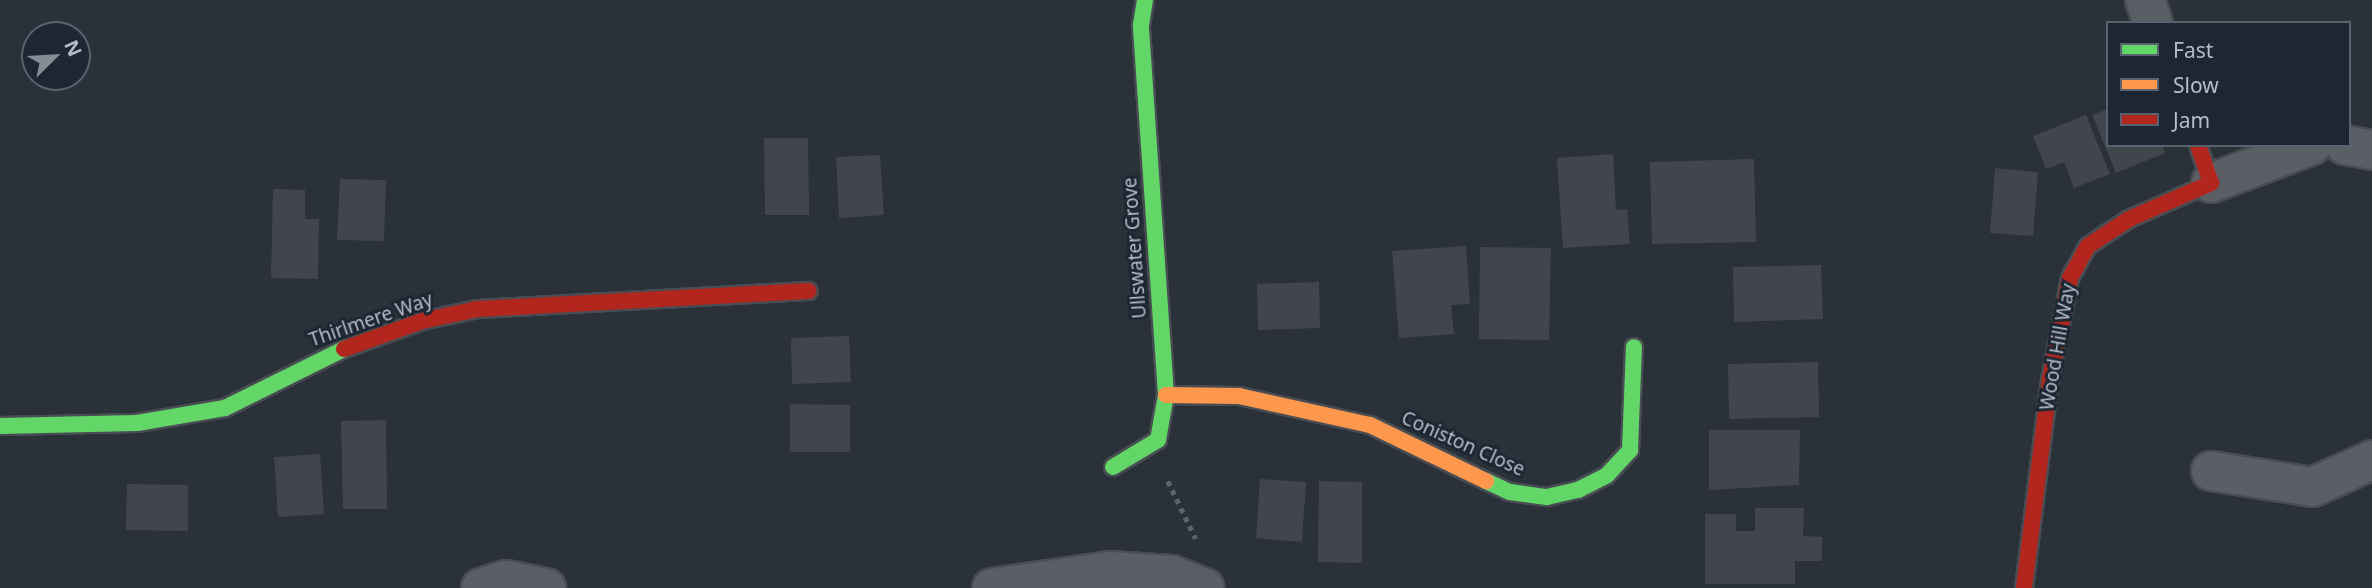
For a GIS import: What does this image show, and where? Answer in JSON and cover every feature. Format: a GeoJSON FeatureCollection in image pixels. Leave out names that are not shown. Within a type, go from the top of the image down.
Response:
{"type":"FeatureCollection","features":[{"type":"Feature","properties":{"kind":"street","name":"Ullswater Grove"},"geometry":{"type":"LineString","coordinates":[[1146,0],[1141,25],[1166,395],[1163,425],[1151,448]]}},
{"type":"Feature","properties":{"kind":"street"},"geometry":{"type":"LineString","coordinates":[[2145,0],[2152,21]]}},
{"type":"Feature","properties":{"kind":"street"},"geometry":{"type":"LineString","coordinates":[[2351,146],[2372,150]]}},
{"type":"Feature","properties":{"kind":"street"},"geometry":{"type":"LineString","coordinates":[[2198,147],[2211,183],[2307,147]]}},
{"type":"Feature","properties":{"kind":"street","name":"Wood Hill Way"},"geometry":{"type":"LineString","coordinates":[[2024,588],[2050,380],[2070,278],[2088,246],[2098,239],[2129,219],[2211,183]]}},
{"type":"Feature","properties":{"kind":"street","name":"Thirlmere Way"},"geometry":{"type":"LineString","coordinates":[[0,426],[137,423],[214,411],[264,391],[328,354],[422,321],[477,310],[542,302],[809,292]]}},
{"type":"Feature","properties":{"kind":"street","name":"Coniston Close"},"geometry":{"type":"LineString","coordinates":[[1166,395],[1239,396],[1370,425],[1510,492],[1547,497],[1578,489],[1607,475],[1630,450],[1634,347]]}},
{"type":"Feature","properties":{"kind":"street"},"geometry":{"type":"LineString","coordinates":[[1113,467],[1151,448]]}},
{"type":"Feature","properties":{"kind":"street"},"geometry":{"type":"LineString","coordinates":[[2211,471],[2313,487],[2372,460]]}},
{"type":"Feature","properties":{"kind":"street"},"geometry":{"type":"LineString","coordinates":[[992,588],[1031,579],[1110,571],[1172,575],[1201,587]]}},
{"type":"Feature","properties":{"kind":"street"},"geometry":{"type":"LineString","coordinates":[[481,588],[506,580],[546,588]]}},
{"type":"Feature","properties":{"kind":"path"},"geometry":{"type":"LineString","coordinates":[[1151,448],[1198,543],[1201,587]]}},
{"type":"Feature","properties":{"kind":"building"},"geometry":{"type":"Polygon","coordinates":[[[2106,110],[2106,147],[2163,147],[2165,153],[2116,173],[2092,115],[2106,110]]]}},
{"type":"Feature","properties":{"kind":"building"},"geometry":{"type":"Polygon","coordinates":[[[2086,115],[2110,174],[2074,188],[2064,162],[2046,169],[2033,136],[2086,115]]]}},
{"type":"Feature","properties":{"kind":"building"},"geometry":{"type":"Polygon","coordinates":[[[764,138],[808,138],[809,215],[765,215],[764,138]]]}},
{"type":"Feature","properties":{"kind":"building"},"geometry":{"type":"Polygon","coordinates":[[[1613,154],[1616,210],[1627,209],[1630,244],[1563,248],[1557,158],[1613,154]]]}},
{"type":"Feature","properties":{"kind":"building"},"geometry":{"type":"Polygon","coordinates":[[[880,155],[884,215],[839,218],[836,157],[880,155]]]}},
{"type":"Feature","properties":{"kind":"building"},"geometry":{"type":"Polygon","coordinates":[[[1754,159],[1756,242],[1652,244],[1650,162],[1754,159]]]}},
{"type":"Feature","properties":{"kind":"building"},"geometry":{"type":"Polygon","coordinates":[[[1995,168],[2038,172],[2033,236],[1990,233],[1995,168]]]}},
{"type":"Feature","properties":{"kind":"building"},"geometry":{"type":"Polygon","coordinates":[[[340,179],[386,180],[384,241],[337,240],[340,179]]]}},
{"type":"Feature","properties":{"kind":"building"},"geometry":{"type":"Polygon","coordinates":[[[273,189],[305,190],[305,219],[319,219],[318,279],[271,278],[273,189]]]}},
{"type":"Feature","properties":{"kind":"building"},"geometry":{"type":"Polygon","coordinates":[[[1466,246],[1470,304],[1451,305],[1454,334],[1399,338],[1392,251],[1466,246]]]}},
{"type":"Feature","properties":{"kind":"building"},"geometry":{"type":"Polygon","coordinates":[[[1480,247],[1551,248],[1549,340],[1479,339],[1480,247]]]}},
{"type":"Feature","properties":{"kind":"building"},"geometry":{"type":"Polygon","coordinates":[[[1821,265],[1823,319],[1734,322],[1733,267],[1821,265]]]}},
{"type":"Feature","properties":{"kind":"building"},"geometry":{"type":"Polygon","coordinates":[[[1319,282],[1320,328],[1258,330],[1257,284],[1319,282]]]}},
{"type":"Feature","properties":{"kind":"building"},"geometry":{"type":"Polygon","coordinates":[[[849,336],[851,382],[792,384],[791,338],[849,336]]]}},
{"type":"Feature","properties":{"kind":"building"},"geometry":{"type":"Polygon","coordinates":[[[1818,362],[1819,417],[1729,419],[1728,364],[1818,362]]]}},
{"type":"Feature","properties":{"kind":"building"},"geometry":{"type":"Polygon","coordinates":[[[790,404],[850,405],[850,452],[790,452],[790,404]]]}},
{"type":"Feature","properties":{"kind":"building"},"geometry":{"type":"Polygon","coordinates":[[[386,420],[387,509],[343,509],[341,421],[386,420]]]}},
{"type":"Feature","properties":{"kind":"building"},"geometry":{"type":"Polygon","coordinates":[[[1709,430],[1800,430],[1799,485],[1709,490],[1709,430]]]}},
{"type":"Feature","properties":{"kind":"building"},"geometry":{"type":"Polygon","coordinates":[[[320,454],[324,514],[278,517],[274,457],[320,454]]]}},
{"type":"Feature","properties":{"kind":"building"},"geometry":{"type":"Polygon","coordinates":[[[1260,479],[1306,482],[1302,542],[1256,538],[1260,479]]]}},
{"type":"Feature","properties":{"kind":"building"},"geometry":{"type":"Polygon","coordinates":[[[1319,481],[1362,482],[1362,563],[1318,562],[1319,481]]]}},
{"type":"Feature","properties":{"kind":"building"},"geometry":{"type":"Polygon","coordinates":[[[127,484],[188,485],[188,531],[126,530],[127,484]]]}},
{"type":"Feature","properties":{"kind":"building"},"geometry":{"type":"Polygon","coordinates":[[[1755,508],[1804,508],[1803,536],[1822,537],[1822,561],[1795,561],[1795,584],[1705,584],[1705,514],[1736,514],[1736,531],[1755,531],[1755,508]]]}},
{"type":"Feature","properties":{"kind":"traffic: fast"},"geometry":{"type":"LineString","coordinates":[[1113,467],[1158,440],[1166,395],[1141,25],[1145,0]]}},
{"type":"Feature","properties":{"kind":"traffic: fast"},"geometry":{"type":"LineString","coordinates":[[1486,481],[1510,492],[1547,497],[1578,490],[1607,475],[1630,450],[1634,347]]}},
{"type":"Feature","properties":{"kind":"traffic: fast"},"geometry":{"type":"LineString","coordinates":[[0,426],[137,423],[225,408],[344,349]]}},
{"type":"Feature","properties":{"kind":"traffic: slow"},"geometry":{"type":"LineString","coordinates":[[1166,395],[1239,396],[1370,425],[1486,481]]}},
{"type":"Feature","properties":{"kind":"traffic: jam"},"geometry":{"type":"LineString","coordinates":[[2024,588],[2050,380],[2070,278],[2088,246],[2129,219],[2211,183],[2199,147]]}},
{"type":"Feature","properties":{"kind":"traffic: jam"},"geometry":{"type":"LineString","coordinates":[[344,349],[422,321],[477,309],[809,291]]}}]}
